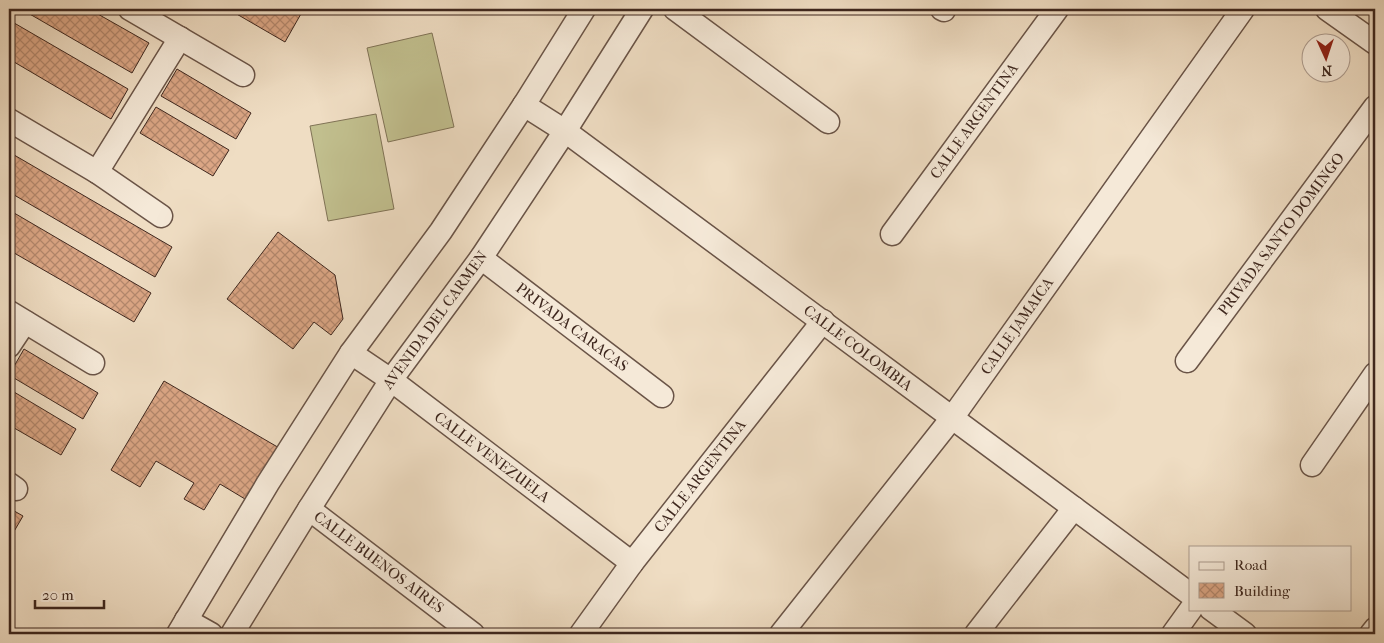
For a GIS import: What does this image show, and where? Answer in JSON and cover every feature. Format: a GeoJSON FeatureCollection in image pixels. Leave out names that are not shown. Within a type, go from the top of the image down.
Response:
{"type":"FeatureCollection","features":[{"type":"Feature","properties":{"kind":"street"},"geometry":{"type":"LineString","coordinates":[[130,9],[243,75]]}},
{"type":"Feature","properties":{"kind":"street"},"geometry":{"type":"LineString","coordinates":[[211,634],[182,627],[268,483],[351,353],[441,231],[524,105],[584,9]]}},
{"type":"Feature","properties":{"kind":"street","name":"AVENIDA DEL CARMEN"},"geometry":{"type":"LineString","coordinates":[[232,634],[391,380],[481,258],[565,131],[642,9]]}},
{"type":"Feature","properties":{"kind":"street"},"geometry":{"type":"LineString","coordinates":[[675,9],[828,122]]}},
{"type":"Feature","properties":{"kind":"street","name":"CALLE ARGENTINA"},"geometry":{"type":"LineString","coordinates":[[892,234],[1057,9]]}},
{"type":"Feature","properties":{"kind":"street","name":"CALLE JAMAICA"},"geometry":{"type":"LineString","coordinates":[[782,634],[952,418],[1243,9]]}},
{"type":"Feature","properties":{"kind":"street"},"geometry":{"type":"LineString","coordinates":[[1327,9],[1375,43]]}},
{"type":"Feature","properties":{"kind":"street"},"geometry":{"type":"LineString","coordinates":[[97,172],[180,38]]}},
{"type":"Feature","properties":{"kind":"street","name":"CALLE COLOMBIA"},"geometry":{"type":"LineString","coordinates":[[524,105],[565,131],[823,320],[1189,593]]}},
{"type":"Feature","properties":{"kind":"street","name":"PRIVADA SANTO DOMINGO"},"geometry":{"type":"LineString","coordinates":[[1187,361],[1375,107]]}},
{"type":"Feature","properties":{"kind":"street"},"geometry":{"type":"LineString","coordinates":[[9,120],[97,172],[161,216]]}},
{"type":"Feature","properties":{"kind":"street","name":"PRIVADA CARACAS"},"geometry":{"type":"LineString","coordinates":[[481,258],[662,396]]}},
{"type":"Feature","properties":{"kind":"street"},"geometry":{"type":"LineString","coordinates":[[9,346],[17,317],[93,363]]}},
{"type":"Feature","properties":{"kind":"street","name":"CALLE ARGENTINA"},"geometry":{"type":"LineString","coordinates":[[581,634],[632,563],[823,320]]}},
{"type":"Feature","properties":{"kind":"street","name":"CALLE VENEZUELA"},"geometry":{"type":"LineString","coordinates":[[351,353],[391,380],[632,563]]}},
{"type":"Feature","properties":{"kind":"street"},"geometry":{"type":"LineString","coordinates":[[1312,465],[1375,374]]}},
{"type":"Feature","properties":{"kind":"street"},"geometry":{"type":"LineString","coordinates":[[976,634],[1074,508]]}},
{"type":"Feature","properties":{"kind":"street","name":"CALLE BUENOS AIRES"},"geometry":{"type":"LineString","coordinates":[[309,509],[473,634]]}},
{"type":"Feature","properties":{"kind":"street"},"geometry":{"type":"LineString","coordinates":[[1173,634],[1190,610]]}},
{"type":"Feature","properties":{"kind":"street"},"geometry":{"type":"LineString","coordinates":[[1212,610],[1245,634]]}},
{"type":"Feature","properties":{"kind":"street"},"geometry":{"type":"LineString","coordinates":[[1371,634],[1375,629]]}},
{"type":"Feature","properties":{"kind":"shaded area"},"geometry":{"type":"Polygon","coordinates":[[[432,33],[454,127],[388,142],[367,48],[432,33]]]}},
{"type":"Feature","properties":{"kind":"shaded area"},"geometry":{"type":"Polygon","coordinates":[[[376,114],[394,209],[328,221],[310,126],[376,114]]]}},
{"type":"Feature","properties":{"kind":"building"},"geometry":{"type":"Polygon","coordinates":[[[21,9],[89,9],[149,43],[132,73],[21,9]]]}},
{"type":"Feature","properties":{"kind":"building"},"geometry":{"type":"Polygon","coordinates":[[[228,9],[297,9],[302,12],[285,42],[228,9]]]}},
{"type":"Feature","properties":{"kind":"building"},"geometry":{"type":"Polygon","coordinates":[[[9,20],[128,89],[111,119],[9,59],[9,20]]]}},
{"type":"Feature","properties":{"kind":"building"},"geometry":{"type":"Polygon","coordinates":[[[177,69],[251,113],[236,139],[161,96],[177,69]]]}},
{"type":"Feature","properties":{"kind":"building"},"geometry":{"type":"Polygon","coordinates":[[[156,107],[229,150],[213,176],[140,133],[156,107]]]}},
{"type":"Feature","properties":{"kind":"building"},"geometry":{"type":"Polygon","coordinates":[[[9,152],[172,247],[155,277],[9,192],[9,152]]]}},
{"type":"Feature","properties":{"kind":"building"},"geometry":{"type":"Polygon","coordinates":[[[9,210],[151,293],[134,322],[9,250],[9,210]]]}},
{"type":"Feature","properties":{"kind":"building"},"geometry":{"type":"Polygon","coordinates":[[[278,232],[335,275],[343,319],[331,335],[314,322],[293,349],[227,299],[278,232]]]}},
{"type":"Feature","properties":{"kind":"building"},"geometry":{"type":"Polygon","coordinates":[[[24,349],[98,393],[83,419],[9,375],[24,349]]]}},
{"type":"Feature","properties":{"kind":"building"},"geometry":{"type":"Polygon","coordinates":[[[164,381],[281,449],[250,502],[220,484],[204,510],[184,499],[194,483],[156,461],[140,487],[111,470],[164,381]]]}},
{"type":"Feature","properties":{"kind":"building"},"geometry":{"type":"Polygon","coordinates":[[[9,389],[76,429],[61,455],[9,425],[9,389]]]}},
{"type":"Feature","properties":{"kind":"building"},"geometry":{"type":"Polygon","coordinates":[[[9,508],[23,516],[9,540],[9,508]]]}}]}
